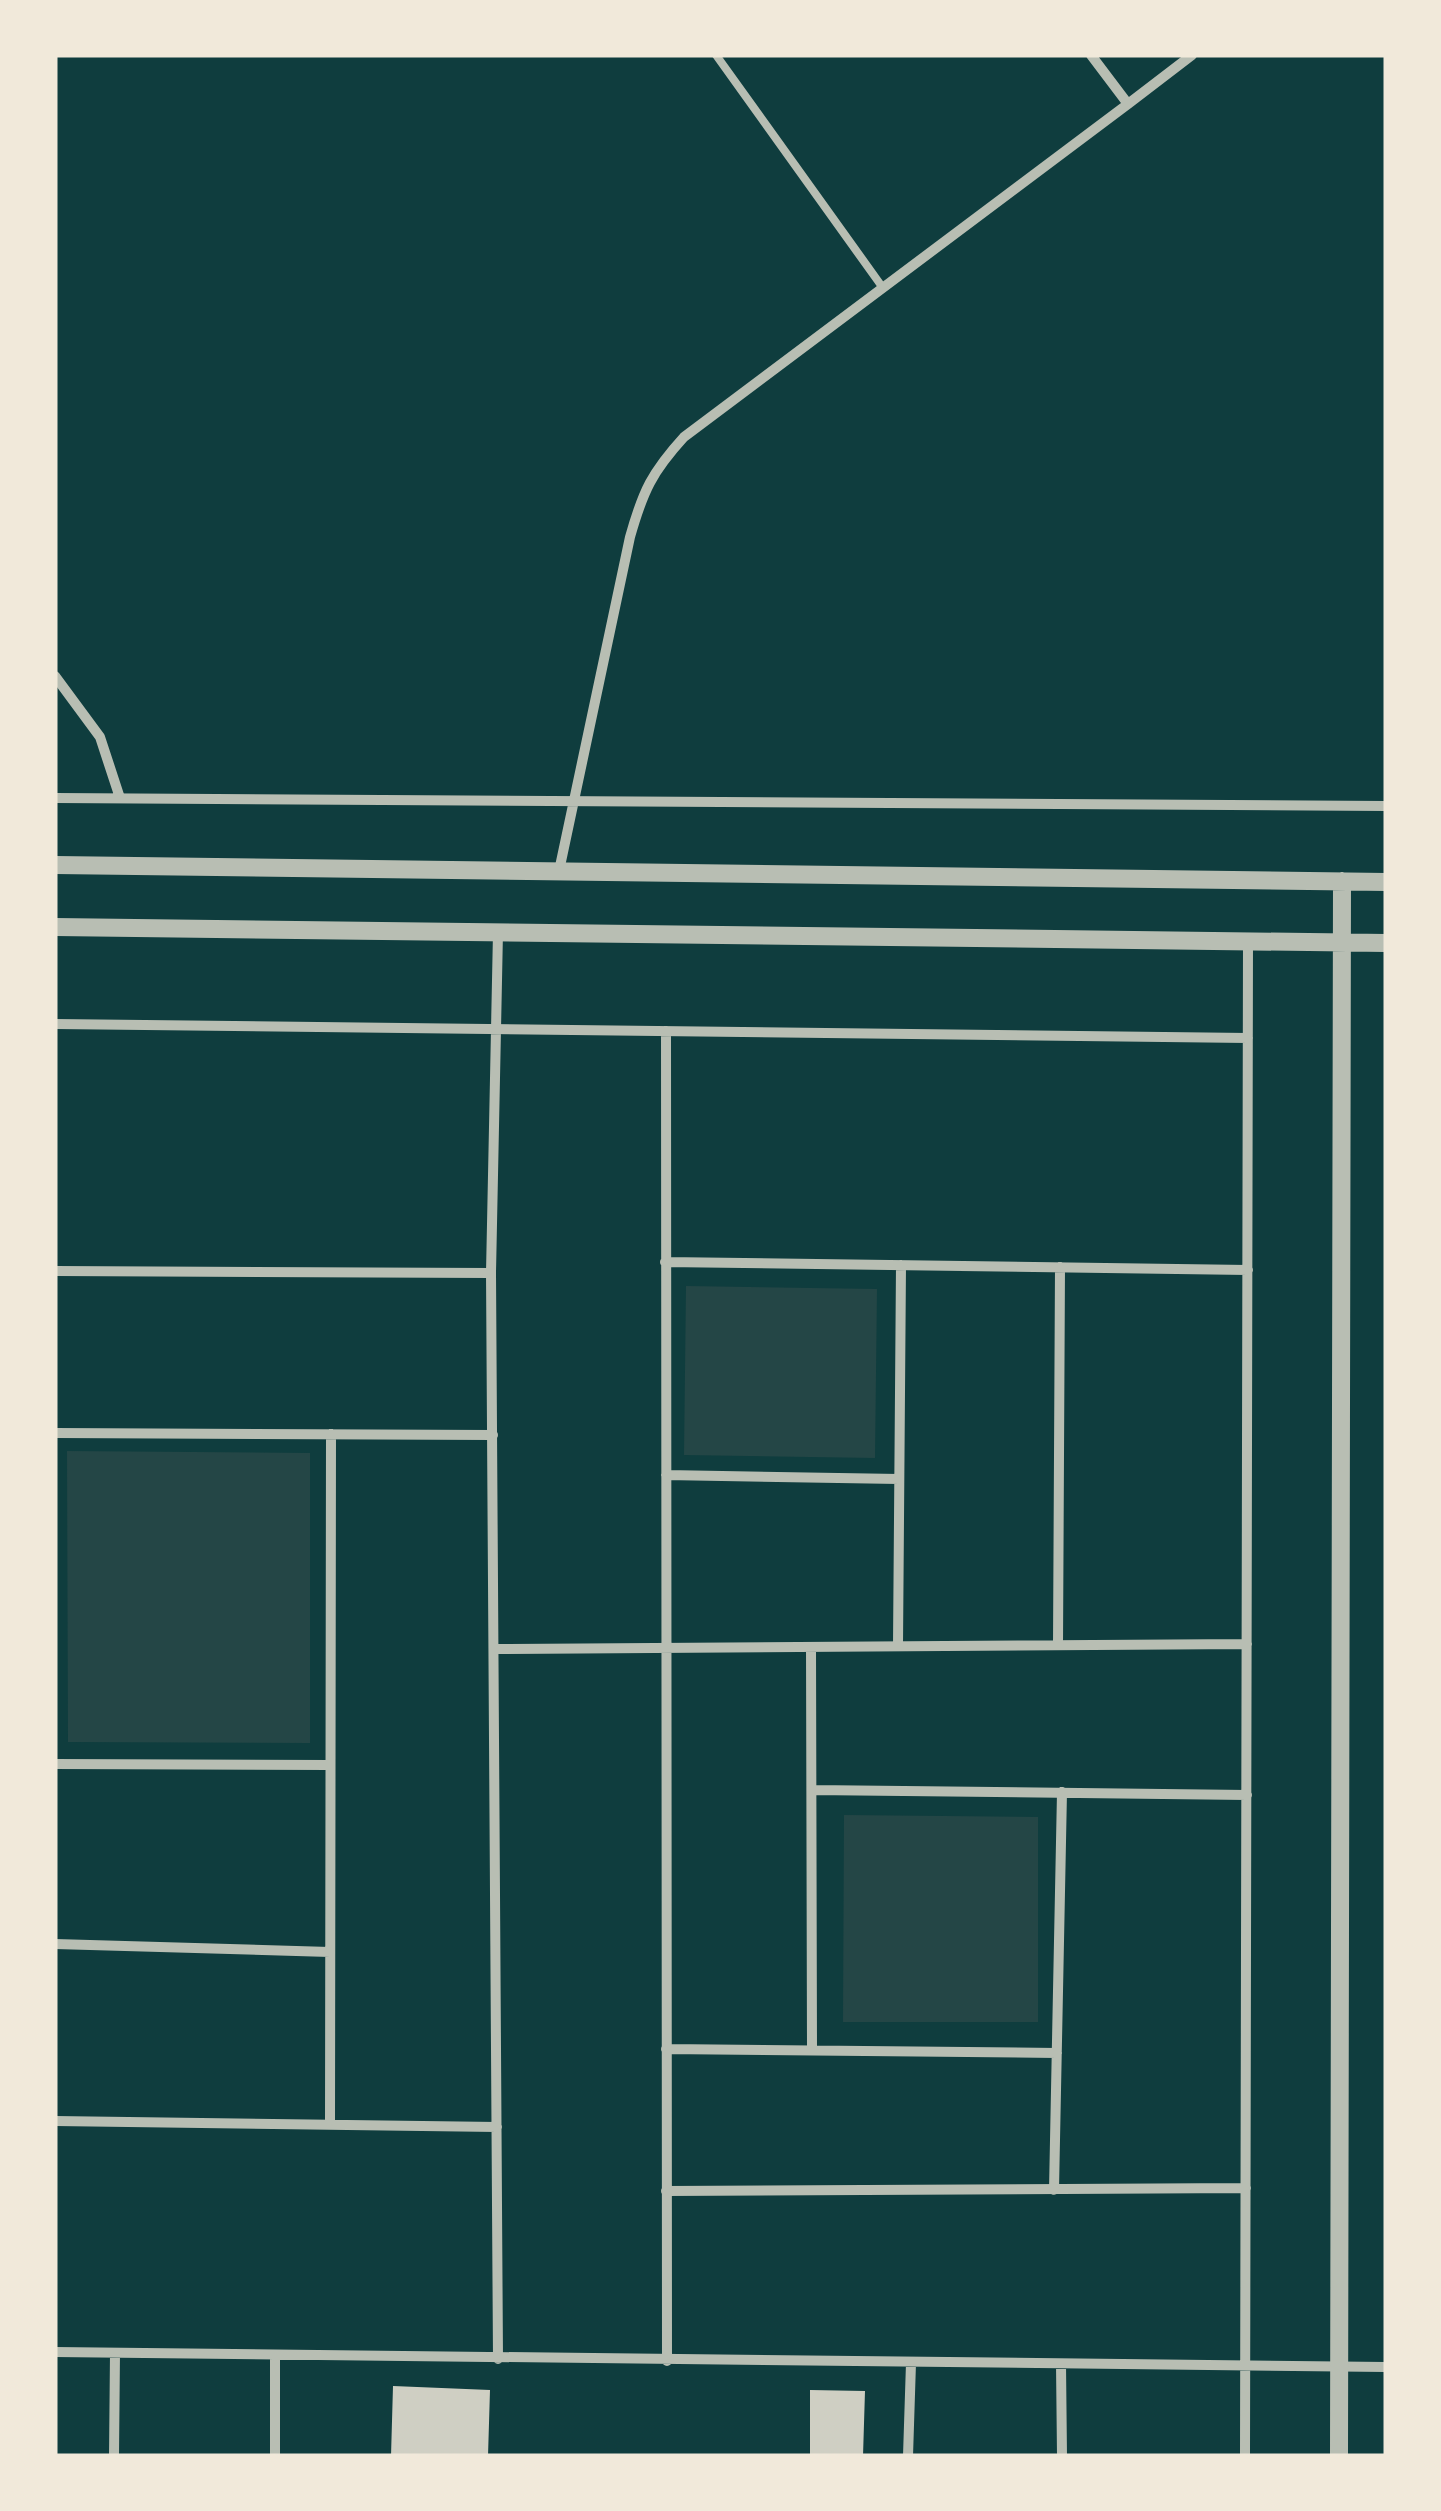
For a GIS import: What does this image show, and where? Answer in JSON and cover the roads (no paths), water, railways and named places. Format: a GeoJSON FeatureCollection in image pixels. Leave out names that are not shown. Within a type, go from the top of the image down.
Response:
{"type":"FeatureCollection","features":[{"type":"Feature","properties":{"kind":"street"},"geometry":{"type":"LineString","coordinates":[[1091,55],[1128,104]]}},
{"type":"Feature","properties":{"kind":"street"},"geometry":{"type":"LineString","coordinates":[[559,872],[630,537],[640,502],[657,467],[684,437],[1192,55]]}},
{"type":"Feature","properties":{"kind":"street"},"geometry":{"type":"LineString","coordinates":[[55,676],[100,737],[120,798]]}},
{"type":"Feature","properties":{"kind":"street"},"geometry":{"type":"LineString","coordinates":[[55,798],[1386,806]]}},
{"type":"Feature","properties":{"kind":"street"},"geometry":{"type":"LineString","coordinates":[[55,865],[1386,882]]}},
{"type":"Feature","properties":{"kind":"street"},"geometry":{"type":"LineString","coordinates":[[1339,2456],[1342,881]]}},
{"type":"Feature","properties":{"kind":"street"},"geometry":{"type":"LineString","coordinates":[[55,927],[1386,942]]}},
{"type":"Feature","properties":{"kind":"street"},"geometry":{"type":"LineString","coordinates":[[498,932],[491,1273],[498,2359]]}},
{"type":"Feature","properties":{"kind":"street"},"geometry":{"type":"LineString","coordinates":[[1245,2456],[1248,940]]}},
{"type":"Feature","properties":{"kind":"street"},"geometry":{"type":"LineString","coordinates":[[55,1024],[1248,1038]]}},
{"type":"Feature","properties":{"kind":"street"},"geometry":{"type":"LineString","coordinates":[[666,1031],[667,2361]]}},
{"type":"Feature","properties":{"kind":"street"},"geometry":{"type":"LineString","coordinates":[[665,1262],[1248,1270]]}},
{"type":"Feature","properties":{"kind":"street"},"geometry":{"type":"LineString","coordinates":[[898,1646],[900,1265]]}},
{"type":"Feature","properties":{"kind":"street"},"geometry":{"type":"LineString","coordinates":[[1058,1645],[1060,1267]]}},
{"type":"Feature","properties":{"kind":"street"},"geometry":{"type":"LineString","coordinates":[[55,1271],[491,1273]]}},
{"type":"Feature","properties":{"kind":"street"},"geometry":{"type":"LineString","coordinates":[[55,1433],[492,1435]]}},
{"type":"Feature","properties":{"kind":"street"},"geometry":{"type":"LineString","coordinates":[[330,2125],[331,1434]]}},
{"type":"Feature","properties":{"kind":"street"},"geometry":{"type":"LineString","coordinates":[[666,1475],[899,1479]]}},
{"type":"Feature","properties":{"kind":"street"},"geometry":{"type":"LineString","coordinates":[[494,1649],[1247,1644]]}},
{"type":"Feature","properties":{"kind":"street"},"geometry":{"type":"LineString","coordinates":[[812,1647],[812,2050]]}},
{"type":"Feature","properties":{"kind":"street"},"geometry":{"type":"LineString","coordinates":[[55,1764],[330,1765]]}},
{"type":"Feature","properties":{"kind":"street"},"geometry":{"type":"LineString","coordinates":[[812,1790],[1247,1795]]}},
{"type":"Feature","properties":{"kind":"street"},"geometry":{"type":"LineString","coordinates":[[1054,2190],[1062,1792]]}},
{"type":"Feature","properties":{"kind":"street"},"geometry":{"type":"LineString","coordinates":[[55,1944],[330,1952]]}},
{"type":"Feature","properties":{"kind":"street"},"geometry":{"type":"LineString","coordinates":[[666,2049],[1057,2053]]}},
{"type":"Feature","properties":{"kind":"street"},"geometry":{"type":"LineString","coordinates":[[55,2121],[496,2127]]}},
{"type":"Feature","properties":{"kind":"street"},"geometry":{"type":"LineString","coordinates":[[666,2192],[1246,2188]]}},
{"type":"Feature","properties":{"kind":"street"},"geometry":{"type":"LineString","coordinates":[[55,2352],[1386,2367]]}},
{"type":"Feature","properties":{"kind":"street"},"geometry":{"type":"LineString","coordinates":[[114,2456],[115,2353]]}},
{"type":"Feature","properties":{"kind":"street"},"geometry":{"type":"LineString","coordinates":[[274,2456],[275,2356]]}},
{"type":"Feature","properties":{"kind":"street"},"geometry":{"type":"LineString","coordinates":[[908,2456],[911,2363]]}},
{"type":"Feature","properties":{"kind":"street"},"geometry":{"type":"LineString","coordinates":[[1061,2364],[1062,2456]]}},
{"type":"Feature","properties":{"kind":"lane"},"geometry":{"type":"LineString","coordinates":[[716,55],[883,288]]}}]}
